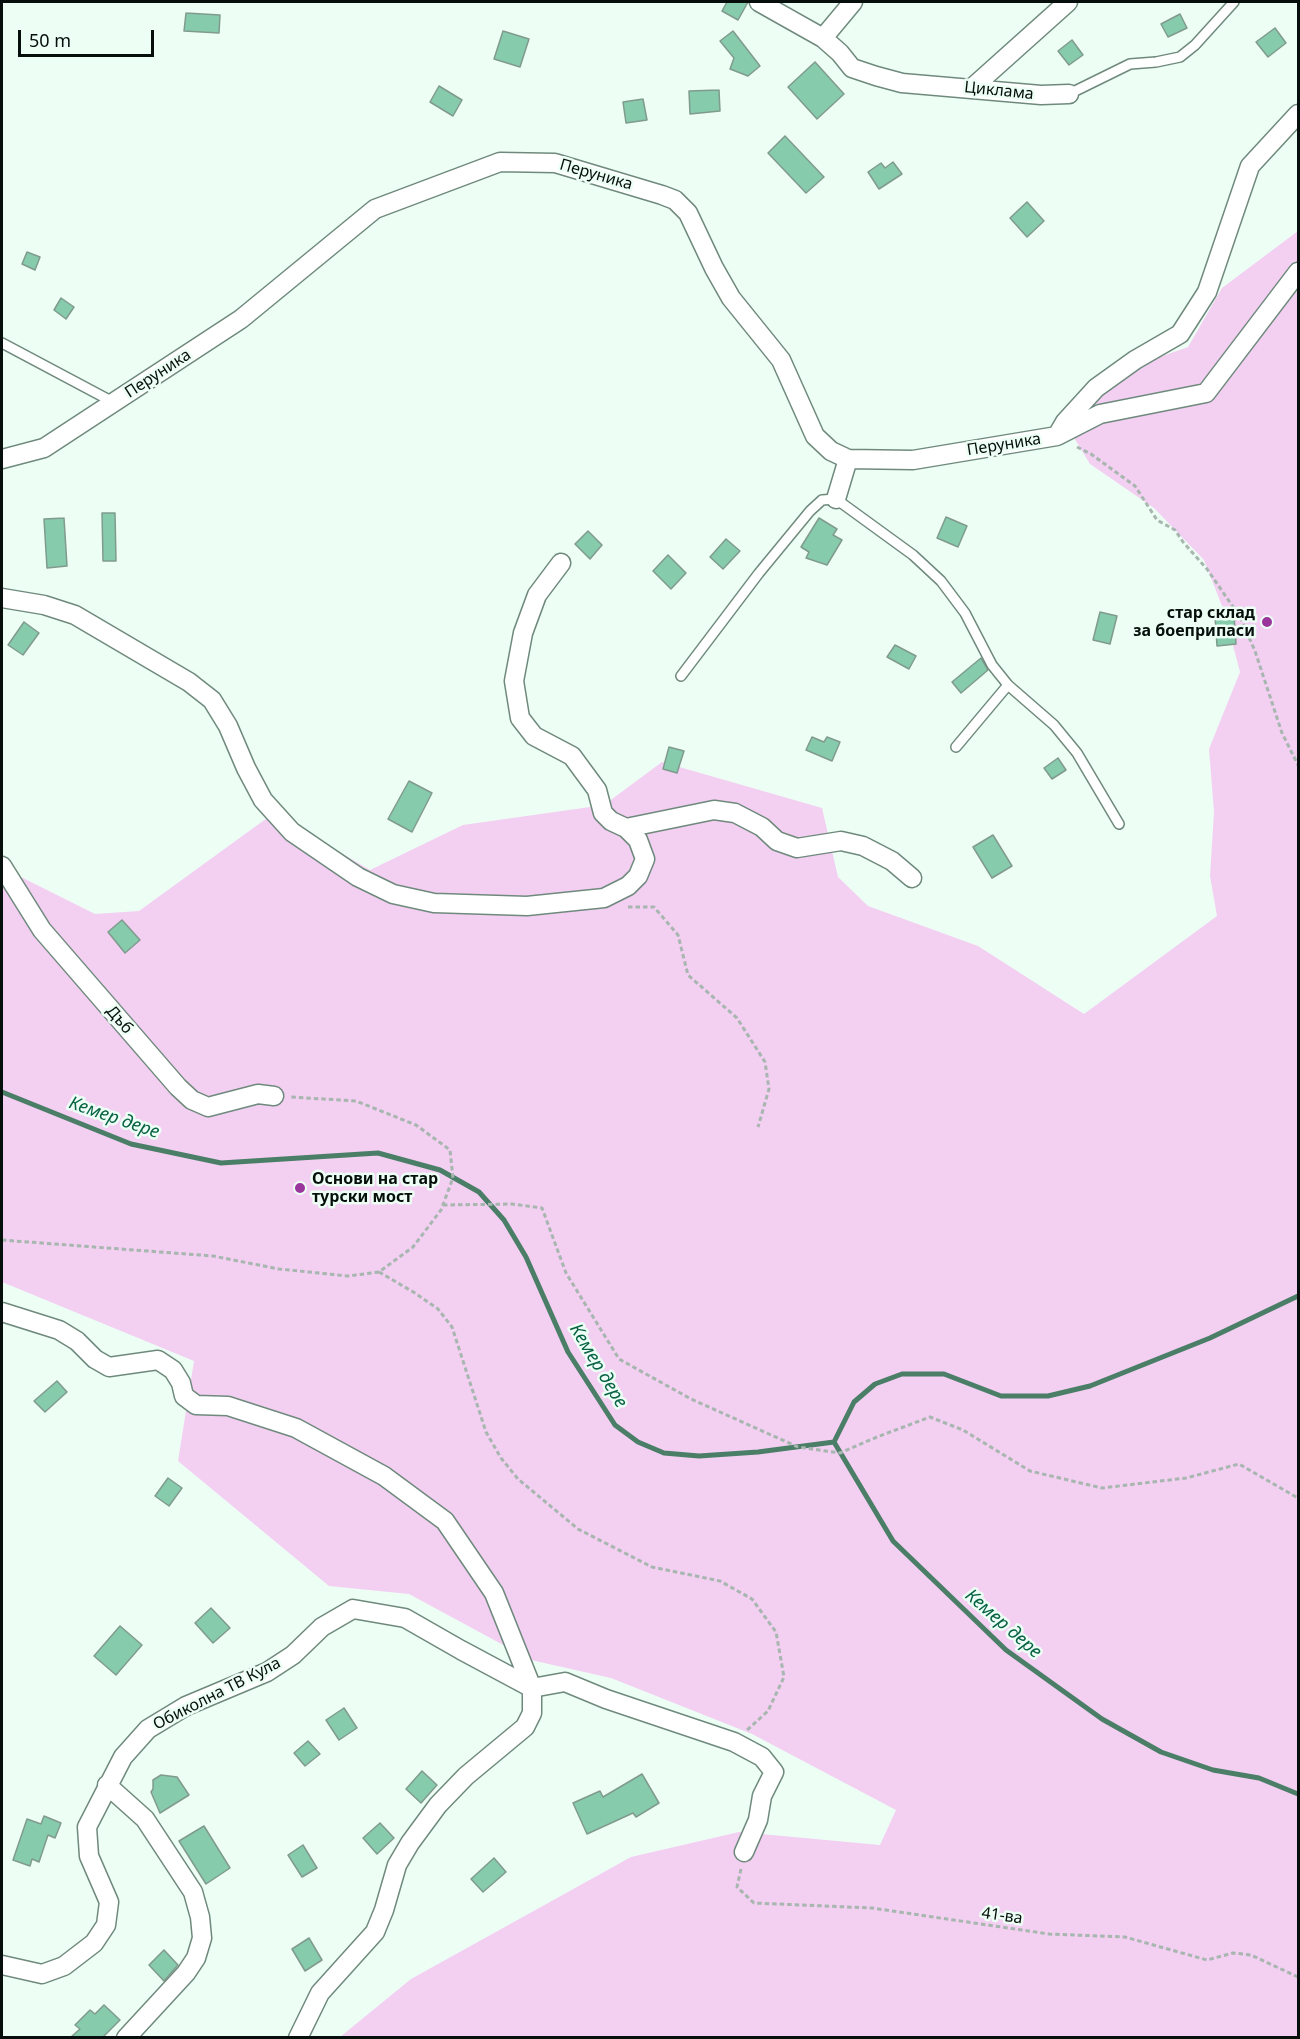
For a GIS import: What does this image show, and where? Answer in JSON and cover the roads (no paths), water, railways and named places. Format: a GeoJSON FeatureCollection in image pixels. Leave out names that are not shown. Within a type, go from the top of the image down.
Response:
{"type":"FeatureCollection","features":[{"type":"Feature","properties":{"kind":"street","name":"Циклама"},"geometry":{"type":"LineString","coordinates":[[759,2],[823,38],[852,68],[876,76],[902,83],[1041,95],[1069,94]]}},
{"type":"Feature","properties":{"kind":"street"},"geometry":{"type":"LineString","coordinates":[[823,38],[853,2]]}},
{"type":"Feature","properties":{"kind":"street"},"geometry":{"type":"LineString","coordinates":[[972,88],[1068,2]]}},
{"type":"Feature","properties":{"kind":"street"},"geometry":{"type":"LineString","coordinates":[[1057,436],[1065,422],[1096,388],[1135,360],[1180,334],[1207,292],[1250,166],[1299,114]]}},
{"type":"Feature","properties":{"kind":"street","name":"Перуника"},"geometry":{"type":"LineString","coordinates":[[2,459],[44,448],[241,319],[375,209],[500,162],[555,163],[675,201],[688,213],[731,298],[781,360],[815,436],[831,451],[848,459],[913,460],[1057,436],[1100,414],[1206,393],[1299,272]]}},
{"type":"Feature","properties":{"kind":"street"},"geometry":{"type":"LineString","coordinates":[[836,498],[848,459]]}},
{"type":"Feature","properties":{"kind":"street"},"geometry":{"type":"LineString","coordinates":[[2,598],[44,605],[75,615],[189,682],[212,700],[228,726],[263,800],[292,832],[358,877],[393,894],[434,903],[527,906],[604,898],[628,886],[638,876],[645,859],[638,840],[626,828],[611,821],[603,813],[597,790],[572,756],[534,736],[520,718],[514,681],[523,633],[537,595],[561,563]]}},
{"type":"Feature","properties":{"kind":"street"},"geometry":{"type":"LineString","coordinates":[[626,828],[714,810],[735,813],[762,827],[777,841],[797,848],[841,841],[863,846],[892,861],[912,878]]}},
{"type":"Feature","properties":{"kind":"street","name":"Дъб"},"geometry":{"type":"LineString","coordinates":[[2,866],[42,930],[178,1087],[192,1100],[208,1107],[258,1094],[274,1096]]}},
{"type":"Feature","properties":{"kind":"street"},"geometry":{"type":"LineString","coordinates":[[2,1312],[59,1330],[77,1341],[94,1359],[109,1367],[158,1360],[173,1370],[181,1383],[184,1396],[196,1406],[228,1406],[296,1428],[384,1476],[445,1521],[494,1593],[532,1688],[532,1713],[525,1727],[466,1776],[438,1806],[397,1865],[375,1932],[321,1993],[298,2037]]}},
{"type":"Feature","properties":{"kind":"street","name":"Обиколна ТВ Кула"},"geometry":{"type":"LineString","coordinates":[[2,1965],[42,1974],[64,1966],[94,1943],[106,1925],[109,1902],[89,1856],[87,1827],[123,1757],[148,1729],[186,1706],[267,1672],[293,1655],[322,1627],[353,1609],[405,1618],[532,1688]]}},
{"type":"Feature","properties":{"kind":"street"},"geometry":{"type":"LineString","coordinates":[[532,1688],[565,1682],[606,1699],[734,1742],[762,1757],[774,1772],[762,1796],[758,1820],[744,1852]]}},
{"type":"Feature","properties":{"kind":"street"},"geometry":{"type":"LineString","coordinates":[[107,1785],[145,1819],[193,1892],[200,1917],[202,1938],[196,1958],[186,1973],[126,2037]]}},
{"type":"Feature","properties":{"kind":"lane","name":"Циклама"},"geometry":{"type":"LineString","coordinates":[[1069,94],[1131,64],[1180,57],[1195,45],[1234,2]]}},
{"type":"Feature","properties":{"kind":"lane"},"geometry":{"type":"LineString","coordinates":[[2,343],[113,402]]}},
{"type":"Feature","properties":{"kind":"lane"},"geometry":{"type":"LineString","coordinates":[[681,676],[810,510],[822,500],[836,498],[914,555],[941,581],[965,613],[992,664],[1008,685],[1054,725],[1077,753],[1119,824]]}},
{"type":"Feature","properties":{"kind":"lane"},"geometry":{"type":"LineString","coordinates":[[956,747],[1008,685]]}},
{"type":"Feature","properties":{"kind":"waterway","name":"Кемер дере"},"geometry":{"type":"LineString","coordinates":[[2,1092],[131,1144],[221,1163],[378,1153],[440,1170],[479,1192],[504,1220],[526,1257],[568,1352],[615,1425],[638,1442],[664,1453],[699,1456],[758,1452],[834,1442],[893,1541],[1006,1650],[1102,1719],[1161,1752],[1213,1770],[1259,1778],[1298,1794]]}},
{"type":"Feature","properties":{"kind":"waterway"},"geometry":{"type":"LineString","coordinates":[[834,1442],[854,1402],[875,1384],[902,1374],[944,1374],[1001,1396],[1048,1396],[1090,1386],[1210,1338],[1298,1296]]}},
{"type":"Feature","properties":{"kind":"place","name":"стар склад за боеприпаси"},"geometry":{"type":"Point","coordinates":[1267,622]}},
{"type":"Feature","properties":{"kind":"place","name":"Основи на стар турски мост"},"geometry":{"type":"Point","coordinates":[300,1188]}}]}
